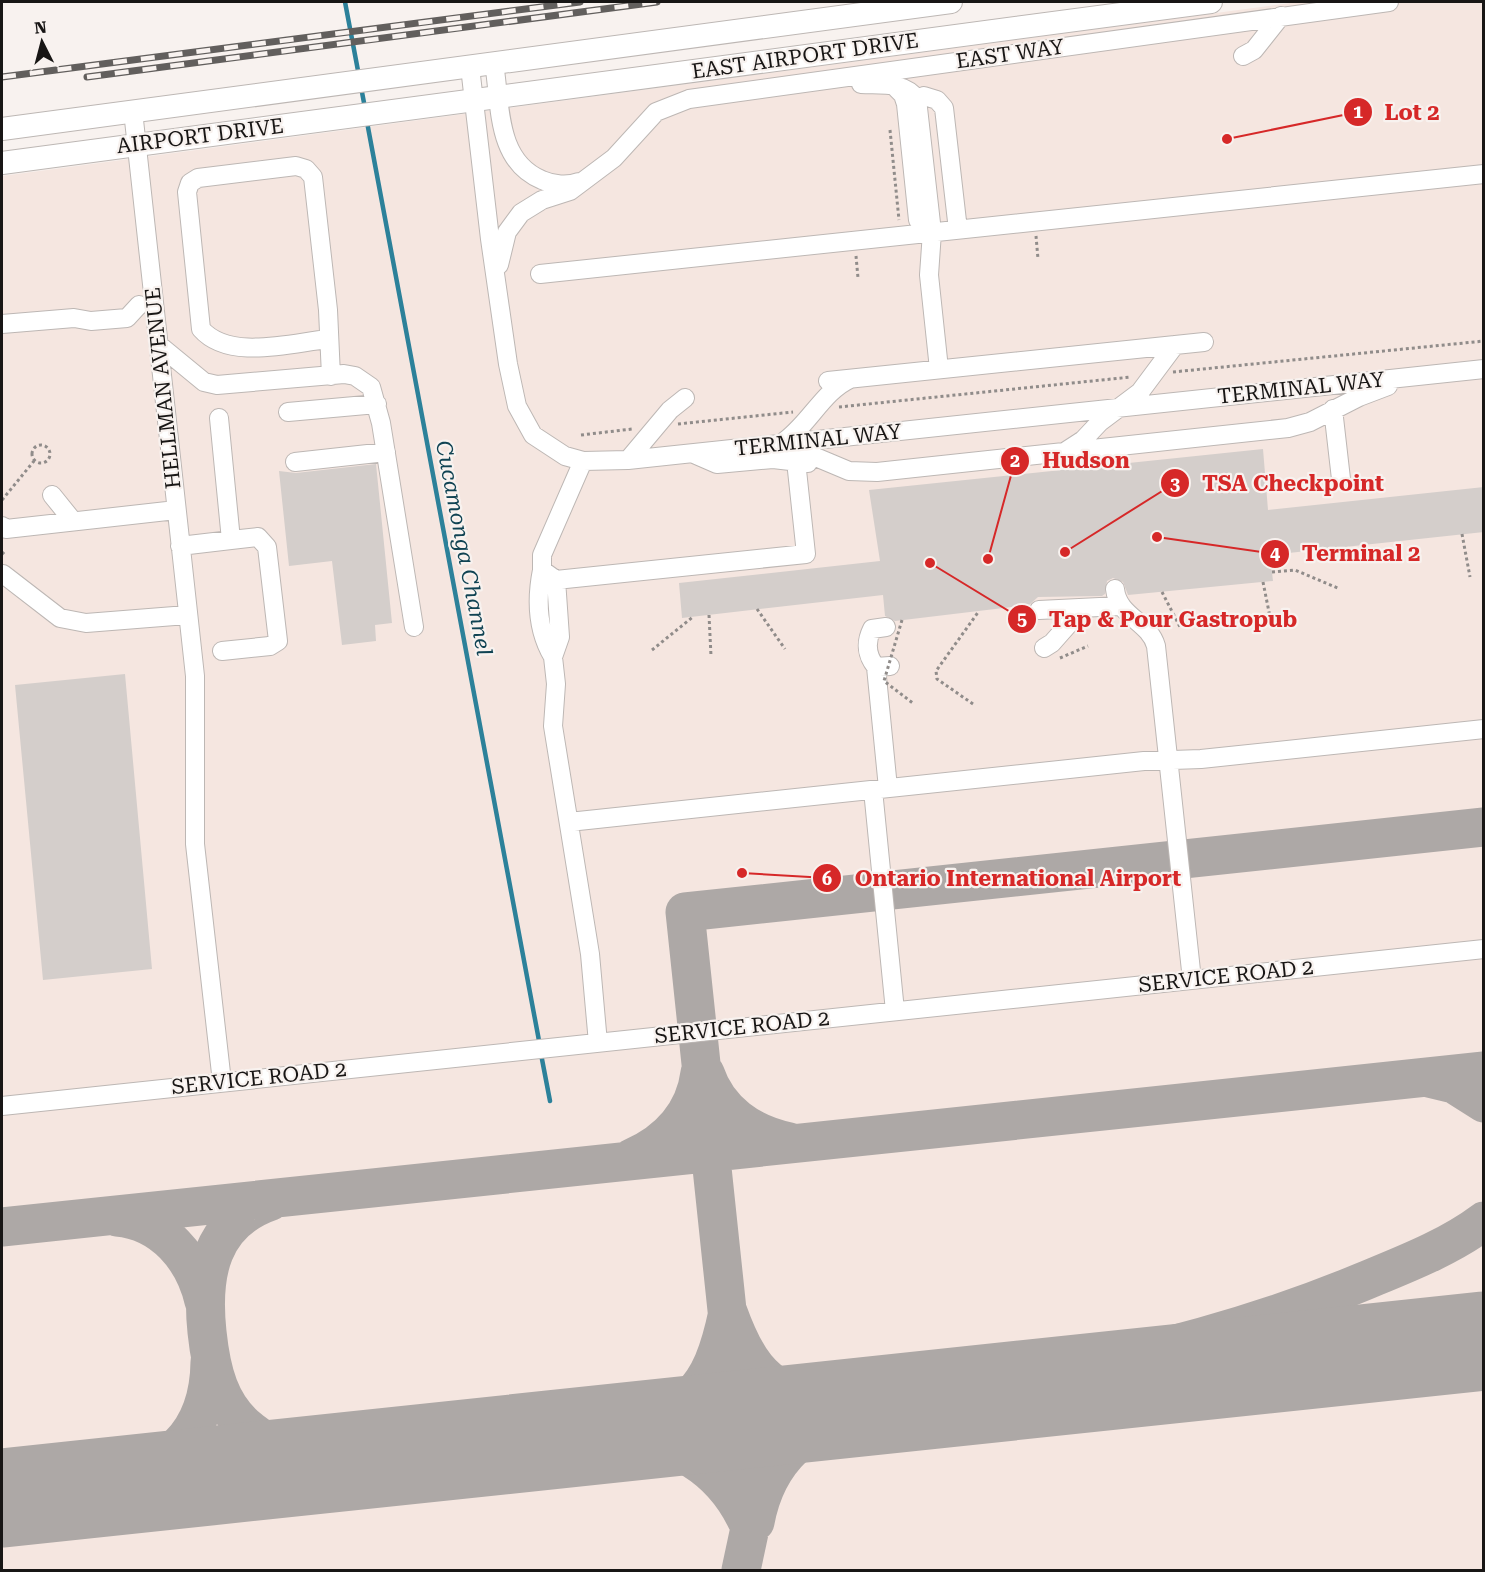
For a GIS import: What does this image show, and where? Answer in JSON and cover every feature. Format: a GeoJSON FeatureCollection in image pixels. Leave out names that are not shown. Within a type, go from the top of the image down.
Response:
{"type":"FeatureCollection","features":[{"type":"Feature","properties":{"kind":"main road","name":"EAST AIRPORT DRIVE"},"geometry":{"type":"LineString","coordinates":[[393,77],[951,2]]}},
{"type":"Feature","properties":{"kind":"main road","name":"EAST AIRPORT DRIVE"},"geometry":{"type":"LineString","coordinates":[[399,111],[1211,2]]}},
{"type":"Feature","properties":{"kind":"main road","name":"AIRPORT DRIVE"},"geometry":{"type":"LineString","coordinates":[[2,129],[393,77]]}},
{"type":"Feature","properties":{"kind":"main road","name":"AIRPORT DRIVE"},"geometry":{"type":"LineString","coordinates":[[2,163],[399,111]]}},
{"type":"Feature","properties":{"kind":"street","name":"EAST WAY"},"geometry":{"type":"LineString","coordinates":[[497,276],[503,241],[521,213],[542,200],[570,191],[589,178],[614,158],[646,121],[670,105],[708,96],[1389,2]]}},
{"type":"Feature","properties":{"kind":"street"},"geometry":{"type":"LineString","coordinates":[[1243,56],[1254,50],[1281,16]]}},
{"type":"Feature","properties":{"kind":"street","name":"EAST WAY"},"geometry":{"type":"LineString","coordinates":[[494,63],[506,145],[521,167],[546,182],[574,183],[589,178]]}},
{"type":"Feature","properties":{"kind":"street","name":"TERMINAL WAY"},"geometry":{"type":"LineString","coordinates":[[470,67],[490,239],[508,364],[517,406],[524,422],[545,445],[565,456],[583,461],[628,460],[1484,369]]}},
{"type":"Feature","properties":{"kind":"street"},"geometry":{"type":"LineString","coordinates":[[821,81],[898,86],[924,96],[932,106],[927,231],[923,261],[929,275],[939,369]]}},
{"type":"Feature","properties":{"kind":"street"},"geometry":{"type":"LineString","coordinates":[[898,86],[927,231]]}},
{"type":"Feature","properties":{"kind":"street"},"geometry":{"type":"LineString","coordinates":[[898,86],[913,93],[919,105],[927,231]]}},
{"type":"Feature","properties":{"kind":"street","name":"HELLMAN AVENUE"},"geometry":{"type":"LineString","coordinates":[[133,111],[138,144],[147,304],[159,345],[188,623],[197,723],[196,860],[222,1082]]}},
{"type":"Feature","properties":{"kind":"street"},"geometry":{"type":"LineString","coordinates":[[328,339],[237,348],[209,339],[201,329],[188,192],[190,183],[198,178],[296,166],[306,169],[313,177],[328,310],[331,376]]}},
{"type":"Feature","properties":{"kind":"street"},"geometry":{"type":"LineString","coordinates":[[540,274],[927,231],[1484,174]]}},
{"type":"Feature","properties":{"kind":"street"},"geometry":{"type":"LineString","coordinates":[[2,324],[74,318],[89,310],[147,304]]}},
{"type":"Feature","properties":{"kind":"street"},"geometry":{"type":"LineString","coordinates":[[828,381],[1204,342]]}},
{"type":"Feature","properties":{"kind":"street"},"geometry":{"type":"LineString","coordinates":[[159,345],[204,382],[217,385],[355,376],[371,387],[377,404],[386,452],[414,627]]}},
{"type":"Feature","properties":{"kind":"street"},"geometry":{"type":"LineString","coordinates":[[1065,451],[1083,440],[1108,415],[1124,406],[1153,375],[1176,345]]}},
{"type":"Feature","properties":{"kind":"street"},"geometry":{"type":"LineString","coordinates":[[782,443],[849,471],[877,472],[1288,428],[1310,422],[1359,397],[1416,376]]}},
{"type":"Feature","properties":{"kind":"street"},"geometry":{"type":"LineString","coordinates":[[782,443],[802,428],[837,386],[851,379]]}},
{"type":"Feature","properties":{"kind":"street"},"geometry":{"type":"LineString","coordinates":[[628,460],[685,398]]}},
{"type":"Feature","properties":{"kind":"street"},"geometry":{"type":"LineString","coordinates":[[288,412],[377,404]]}},
{"type":"Feature","properties":{"kind":"street"},"geometry":{"type":"LineString","coordinates":[[1334,409],[1341,479]]}},
{"type":"Feature","properties":{"kind":"street"},"geometry":{"type":"LineString","coordinates":[[219,418],[231,540]]}},
{"type":"Feature","properties":{"kind":"street"},"geometry":{"type":"LineString","coordinates":[[294,462],[386,452]]}},
{"type":"Feature","properties":{"kind":"street"},"geometry":{"type":"LineString","coordinates":[[692,453],[717,464],[773,459],[833,464]]}},
{"type":"Feature","properties":{"kind":"street"},"geometry":{"type":"LineString","coordinates":[[583,461],[542,555],[549,575],[560,637],[553,657],[556,684],[553,726],[590,954],[598,1043]]}},
{"type":"Feature","properties":{"kind":"street"},"geometry":{"type":"LineString","coordinates":[[549,575],[806,554],[796,461]]}},
{"type":"Feature","properties":{"kind":"street"},"geometry":{"type":"LineString","coordinates":[[52,495],[73,521]]}},
{"type":"Feature","properties":{"kind":"street"},"geometry":{"type":"LineString","coordinates":[[2,526],[6,529],[176,510]]}},
{"type":"Feature","properties":{"kind":"street"},"geometry":{"type":"LineString","coordinates":[[180,546],[258,537],[267,547],[278,641],[270,646],[222,651]]}},
{"type":"Feature","properties":{"kind":"street"},"geometry":{"type":"LineString","coordinates":[[3,574],[60,618],[69,621],[188,623]]}},
{"type":"Feature","properties":{"kind":"street"},"geometry":{"type":"LineString","coordinates":[[1082,609],[1050,644],[1046,610],[1082,609],[1118,597],[1154,638],[1192,980]]}},
{"type":"Feature","properties":{"kind":"street"},"geometry":{"type":"LineString","coordinates":[[894,624],[872,629],[867,638],[869,658],[883,667],[880,789],[895,1011]]}},
{"type":"Feature","properties":{"kind":"street"},"geometry":{"type":"LineString","coordinates":[[569,822],[1484,729]]}},
{"type":"Feature","properties":{"kind":"street","name":"SERVICE ROAD 2"},"geometry":{"type":"LineString","coordinates":[[2,1106],[1484,949]]}},
{"type":"Feature","properties":{"kind":"path"},"geometry":{"type":"LineString","coordinates":[[890,130],[927,231]]}},
{"type":"Feature","properties":{"kind":"path"},"geometry":{"type":"LineString","coordinates":[[1036,233],[1038,259]]}},
{"type":"Feature","properties":{"kind":"path"},"geometry":{"type":"LineString","coordinates":[[856,252],[858,278]]}},
{"type":"Feature","properties":{"kind":"path"},"geometry":{"type":"LineString","coordinates":[[580,435],[1484,341]]}},
{"type":"Feature","properties":{"kind":"path"},"geometry":{"type":"LineString","coordinates":[[43,445],[48,448],[49,460],[43,463],[34,461],[32,455],[35,447],[43,445]]}},
{"type":"Feature","properties":{"kind":"path"},"geometry":{"type":"LineString","coordinates":[[2,500],[34,461]]}},
{"type":"Feature","properties":{"kind":"path"},"geometry":{"type":"LineString","coordinates":[[1462,534],[1470,577]]}},
{"type":"Feature","properties":{"kind":"path"},"geometry":{"type":"LineString","coordinates":[[1272,572],[1295,570],[1340,589]]}},
{"type":"Feature","properties":{"kind":"path"},"geometry":{"type":"LineString","coordinates":[[1263,582],[1271,622]]}},
{"type":"Feature","properties":{"kind":"path"},"geometry":{"type":"LineString","coordinates":[[1162,592],[1180,627]]}},
{"type":"Feature","properties":{"kind":"path"},"geometry":{"type":"LineString","coordinates":[[757,609],[785,649]]}},
{"type":"Feature","properties":{"kind":"path"},"geometry":{"type":"LineString","coordinates":[[973,704],[937,679],[936,671],[979,611]]}},
{"type":"Feature","properties":{"kind":"path"},"geometry":{"type":"LineString","coordinates":[[709,615],[711,656]]}},
{"type":"Feature","properties":{"kind":"path"},"geometry":{"type":"LineString","coordinates":[[652,650],[694,616]]}},
{"type":"Feature","properties":{"kind":"path"},"geometry":{"type":"LineString","coordinates":[[894,624],[884,681],[914,704]]}},
{"type":"Feature","properties":{"kind":"shaded area"},"geometry":{"type":"Polygon","coordinates":[[[1298,2],[1483,2],[1483,1570],[2,1570],[2,176],[1298,2]]]}},
{"type":"Feature","properties":{"kind":"building"},"geometry":{"type":"Polygon","coordinates":[[[1263,449],[1268,510],[1484,487],[1484,532],[1270,555],[1273,581],[1128,595],[1123,582],[1113,578],[1107,581],[1105,594],[1102,596],[1038,597],[1029,605],[895,621],[885,616],[883,595],[682,618],[679,583],[880,561],[869,490],[1263,449]]]}},
{"type":"Feature","properties":{"kind":"building"},"geometry":{"type":"Polygon","coordinates":[[[376,464],[392,623],[375,625],[376,641],[342,645],[332,561],[289,566],[279,471],[296,473],[376,464]]]}},
{"type":"Feature","properties":{"kind":"building"},"geometry":{"type":"Polygon","coordinates":[[[125,674],[152,969],[43,980],[15,685],[125,674]]]}},
{"type":"Feature","properties":{"kind":"waterway","name":"Cucamonga Channel"},"geometry":{"type":"LineString","coordinates":[[345,2],[359,76]]}},
{"type":"Feature","properties":{"kind":"waterway","name":"Cucamonga Channel"},"geometry":{"type":"LineString","coordinates":[[361,87],[365,108]]}},
{"type":"Feature","properties":{"kind":"waterway","name":"Cucamonga Channel"},"geometry":{"type":"LineString","coordinates":[[367,122],[540,1046]]}},
{"type":"Feature","properties":{"kind":"waterway","name":"Cucamonga Channel"},"geometry":{"type":"LineString","coordinates":[[541,1054],[550,1101]]}},
{"type":"Feature","properties":{"kind":"taxiway"},"geometry":{"type":"LineString","coordinates":[[741,1570],[750,1528],[685,912],[1484,827]]}},
{"type":"Feature","properties":{"kind":"taxiway"},"geometry":{"type":"LineString","coordinates":[[2,1227],[1484,1071]]}},
{"type":"Feature","properties":{"kind":"taxiway"},"geometry":{"type":"LineString","coordinates":[[632,1158],[658,1144],[678,1124],[692,1101],[700,1073]]}},
{"type":"Feature","properties":{"kind":"taxiway"},"geometry":{"type":"LineString","coordinates":[[705,1073],[718,1099],[738,1119],[762,1133],[790,1142]]}},
{"type":"Feature","properties":{"kind":"taxiway"},"geometry":{"type":"LineString","coordinates":[[1429,1078],[1454,1084],[1484,1103]]}},
{"type":"Feature","properties":{"kind":"taxiway"},"geometry":{"type":"LineString","coordinates":[[271,1201],[250,1210],[234,1222],[222,1237],[214,1253],[206,1290],[209,1346],[214,1373],[231,1410],[239,1420],[261,1438],[296,1454],[348,1461]]}},
{"type":"Feature","properties":{"kind":"taxiway"},"geometry":{"type":"LineString","coordinates":[[117,1217],[149,1226],[174,1244],[193,1270],[204,1301]]}},
{"type":"Feature","properties":{"kind":"taxiway"},"geometry":{"type":"LineString","coordinates":[[755,1522],[769,1479],[780,1462],[809,1434],[847,1414],[869,1406],[1057,1372],[1181,1343],[1242,1325],[1302,1305],[1409,1262],[1456,1240],[1484,1221]]}},
{"type":"Feature","properties":{"kind":"taxiway"},"geometry":{"type":"LineString","coordinates":[[609,1434],[659,1417],[692,1395],[704,1381],[713,1362],[728,1312],[750,1359],[776,1386],[793,1394],[813,1399],[863,1406]]}},
{"type":"Feature","properties":{"kind":"taxiway"},"geometry":{"type":"LineString","coordinates":[[100,1487],[145,1469],[164,1458],[179,1445],[192,1429],[202,1411],[208,1388],[210,1362]]}},
{"type":"Feature","properties":{"kind":"taxiway"},"geometry":{"type":"LineString","coordinates":[[615,1434],[657,1443],[693,1460],[724,1485],[747,1521]]}},
{"type":"Feature","properties":{"kind":"runway"},"geometry":{"type":"LineString","coordinates":[[2,1498],[1484,1341]]}},
{"type":"Feature","properties":{"kind":"railway"},"geometry":{"type":"LineString","coordinates":[[2,77],[580,2]]}},
{"type":"Feature","properties":{"kind":"railway"},"geometry":{"type":"LineString","coordinates":[[87,77],[657,2]]}},
{"type":"Feature","properties":{"kind":"place","name":"Lot 2"},"geometry":{"type":"Point","coordinates":[1227,139]}},
{"type":"Feature","properties":{"kind":"place","name":"Terminal 2"},"geometry":{"type":"Point","coordinates":[1157,537]}},
{"type":"Feature","properties":{"kind":"place","name":"TSA Checkpoint"},"geometry":{"type":"Point","coordinates":[1065,552]}},
{"type":"Feature","properties":{"kind":"place","name":"Hudson"},"geometry":{"type":"Point","coordinates":[988,559]}},
{"type":"Feature","properties":{"kind":"place","name":"Tap & Pour Gastropub"},"geometry":{"type":"Point","coordinates":[930,563]}},
{"type":"Feature","properties":{"kind":"place","name":"Ontario International Airport"},"geometry":{"type":"Point","coordinates":[742,873]}}]}
